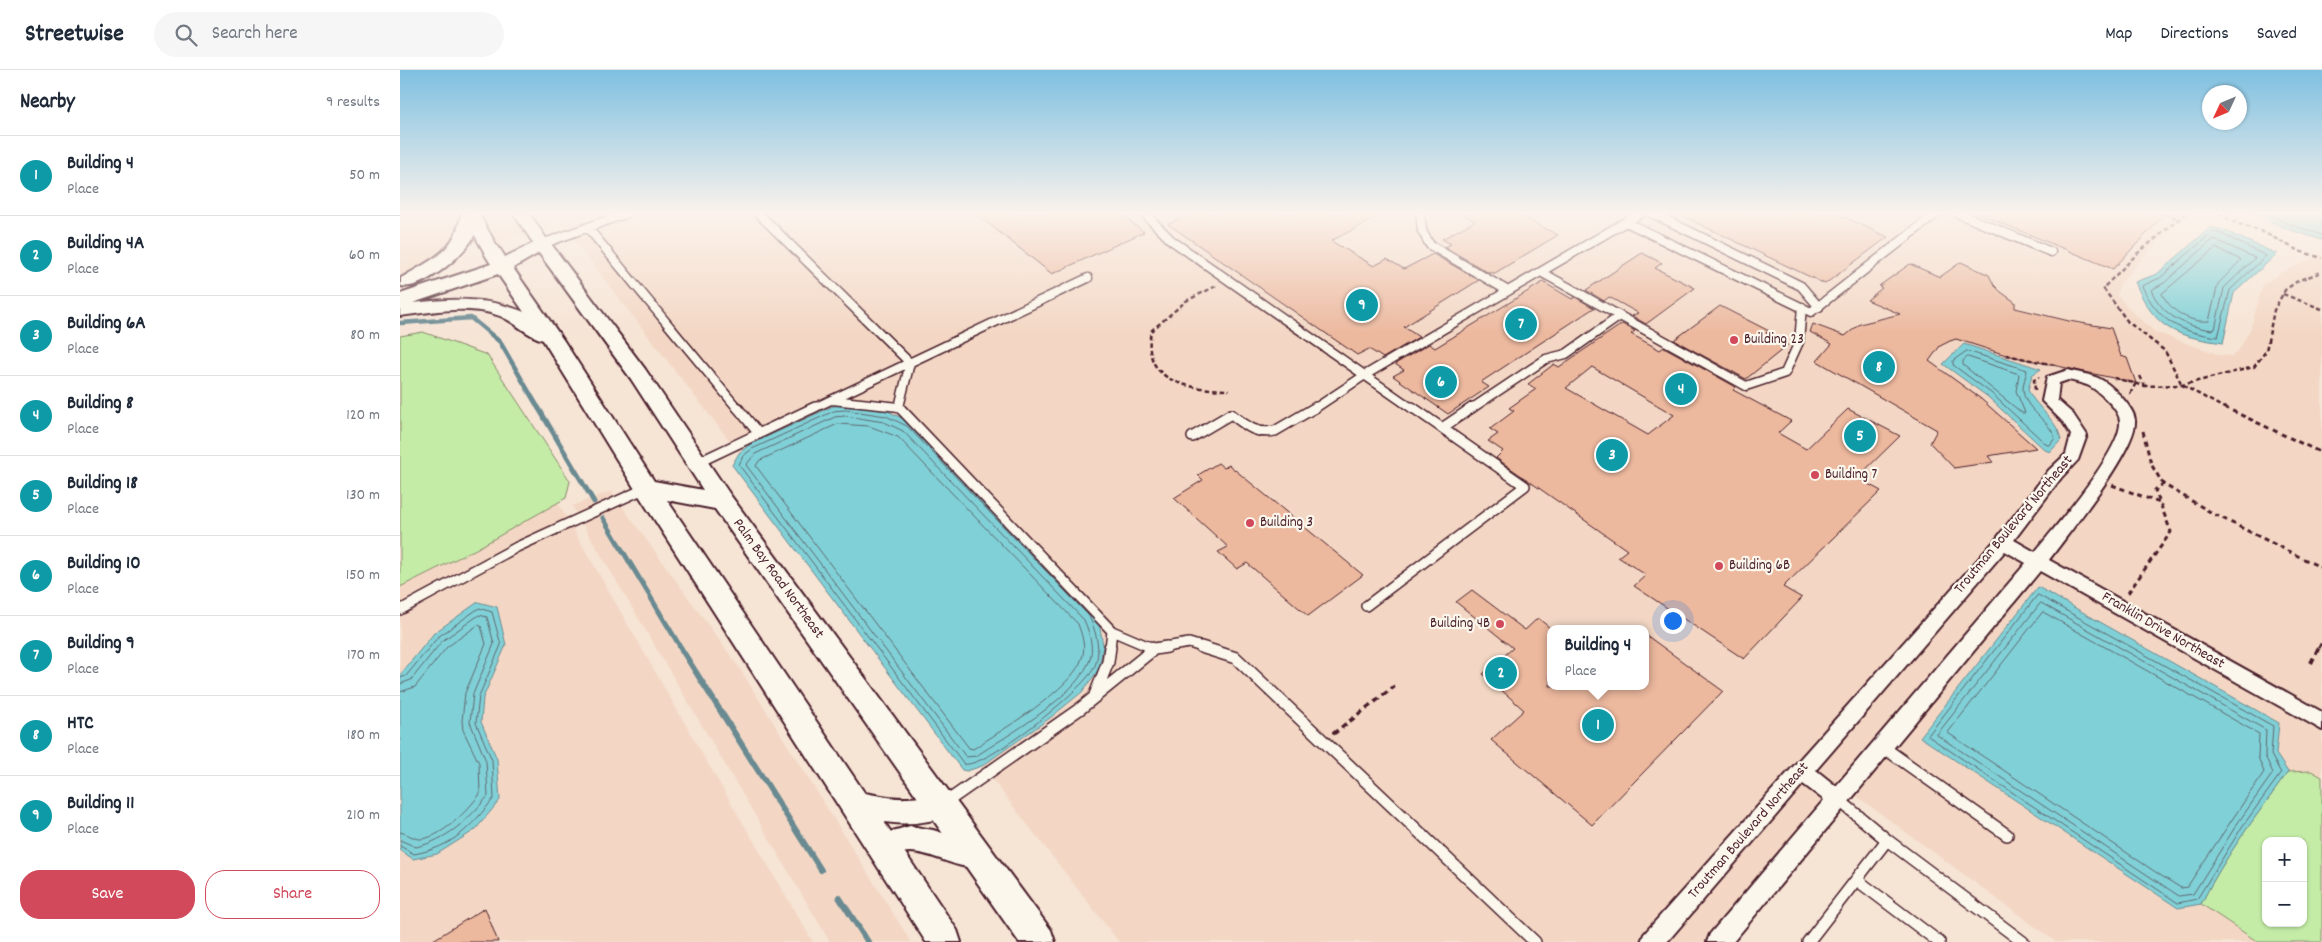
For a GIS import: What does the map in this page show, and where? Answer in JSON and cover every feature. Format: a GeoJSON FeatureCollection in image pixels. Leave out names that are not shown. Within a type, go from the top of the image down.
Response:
{"type":"FeatureCollection","features":[{"type":"Feature","properties":{"kind":"main road"},"geometry":{"type":"LineString","coordinates":[[404,284],[449,254]]}},
{"type":"Feature","properties":{"kind":"main road"},"geometry":{"type":"LineString","coordinates":[[404,284],[514,254]]}},
{"type":"Feature","properties":{"kind":"main road","name":"Palm Bay Road Northeast"},"geometry":{"type":"LineString","coordinates":[[549,254],[638,374],[723,502],[1039,942]]}},
{"type":"Feature","properties":{"kind":"main road"},"geometry":{"type":"LineString","coordinates":[[400,301],[498,259]]}},
{"type":"Feature","properties":{"kind":"main road"},"geometry":{"type":"LineString","coordinates":[[498,259],[554,341],[646,488],[946,942]]}},
{"type":"Feature","properties":{"kind":"main road"},"geometry":{"type":"LineString","coordinates":[[400,310],[449,305],[485,306],[518,316],[554,341]]}},
{"type":"Feature","properties":{"kind":"main road"},"geometry":{"type":"LineString","coordinates":[[646,488],[723,502]]}},
{"type":"Feature","properties":{"kind":"street"},"geometry":{"type":"LineString","coordinates":[[495,254],[498,259]]}},
{"type":"Feature","properties":{"kind":"street","name":"Troutman Boulevard Northeast"},"geometry":{"type":"LineString","coordinates":[[1652,942],[2003,542],[2055,474],[2073,456],[2079,434],[2068,418],[2049,401],[2052,380],[2068,376],[2094,382],[2120,404],[2128,420],[2124,440],[2092,491],[2038,560],[1883,747],[1718,942]]}},
{"type":"Feature","properties":{"kind":"street","name":"Franklin Drive Northeast"},"geometry":{"type":"LineString","coordinates":[[2003,542],[2038,560],[2322,722]]}},
{"type":"Feature","properties":{"kind":"street"},"geometry":{"type":"LineString","coordinates":[[1802,771],[1839,800]]}},
{"type":"Feature","properties":{"kind":"street"},"geometry":{"type":"LineString","coordinates":[[854,803],[897,812],[920,812],[941,806]]}},
{"type":"Feature","properties":{"kind":"street"},"geometry":{"type":"LineString","coordinates":[[882,846],[910,839],[933,843],[977,856]]}},
{"type":"Feature","properties":{"kind":"lane"},"geometry":{"type":"LineString","coordinates":[[609,254],[759,434]]}},
{"type":"Feature","properties":{"kind":"lane"},"geometry":{"type":"LineString","coordinates":[[799,254],[910,363]]}},
{"type":"Feature","properties":{"kind":"lane"},"geometry":{"type":"LineString","coordinates":[[1191,254],[1525,486],[1366,606]]}},
{"type":"Feature","properties":{"kind":"lane"},"geometry":{"type":"LineString","coordinates":[[1443,254],[1508,291]]}},
{"type":"Feature","properties":{"kind":"lane"},"geometry":{"type":"LineString","coordinates":[[1192,437],[1230,414],[1256,433],[1271,434],[1365,375],[1572,254]]}},
{"type":"Feature","properties":{"kind":"lane"},"geometry":{"type":"LineString","coordinates":[[1692,254],[1811,312],[1886,254]]}},
{"type":"Feature","properties":{"kind":"lane"},"geometry":{"type":"LineString","coordinates":[[1735,254],[1801,286],[1819,307]]}},
{"type":"Feature","properties":{"kind":"lane"},"geometry":{"type":"LineString","coordinates":[[1541,272],[1746,386],[1785,373],[1799,342],[1802,307]]}},
{"type":"Feature","properties":{"kind":"lane"},"geometry":{"type":"LineString","coordinates":[[697,463],[1088,278]]}},
{"type":"Feature","properties":{"kind":"lane"},"geometry":{"type":"LineString","coordinates":[[1442,428],[1546,359],[1566,354],[1620,316]]}},
{"type":"Feature","properties":{"kind":"lane"},"geometry":{"type":"LineString","coordinates":[[899,407],[910,363]]}},
{"type":"Feature","properties":{"kind":"lane"},"geometry":{"type":"LineString","coordinates":[[832,400],[899,407],[1112,630],[1154,649]]}},
{"type":"Feature","properties":{"kind":"lane"},"geometry":{"type":"LineString","coordinates":[[400,610],[517,547],[646,488]]}},
{"type":"Feature","properties":{"kind":"lane"},"geometry":{"type":"LineString","coordinates":[[1094,698],[1108,662],[1112,630]]}},
{"type":"Feature","properties":{"kind":"lane"},"geometry":{"type":"LineString","coordinates":[[941,806],[1094,698],[1154,649],[1189,643],[1236,658],[1535,942]]}},
{"type":"Feature","properties":{"kind":"lane"},"geometry":{"type":"LineString","coordinates":[[1883,747],[2007,835]]}},
{"type":"Feature","properties":{"kind":"lane"},"geometry":{"type":"LineString","coordinates":[[1839,800],[1887,840],[2023,942]]}},
{"type":"Feature","properties":{"kind":"lane"},"geometry":{"type":"LineString","coordinates":[[1808,942],[1887,840]]}},
{"type":"Feature","properties":{"kind":"lane"},"geometry":{"type":"LineString","coordinates":[[1857,880],[1935,940]]}},
{"type":"Feature","properties":{"kind":"path"},"geometry":{"type":"LineString","coordinates":[[2137,254],[2103,288],[2128,322],[2165,351],[2182,385],[2238,415],[2322,453]]}},
{"type":"Feature","properties":{"kind":"path"},"geometry":{"type":"LineString","coordinates":[[2308,254],[2322,258]]}},
{"type":"Feature","properties":{"kind":"path"},"geometry":{"type":"LineString","coordinates":[[2108,377],[2145,386],[2182,385],[2254,367],[2266,350],[2274,310],[2283,294],[2299,280],[2322,272]]}},
{"type":"Feature","properties":{"kind":"path"},"geometry":{"type":"LineString","coordinates":[[1228,280],[1186,301],[1151,331],[1148,350],[1152,361],[1165,376],[1182,384],[1206,390],[1229,390]]}},
{"type":"Feature","properties":{"kind":"path"},"geometry":{"type":"LineString","coordinates":[[2283,294],[2322,309]]}},
{"type":"Feature","properties":{"kind":"path"},"geometry":{"type":"LineString","coordinates":[[2006,354],[2062,367]]}},
{"type":"Feature","properties":{"kind":"path"},"geometry":{"type":"LineString","coordinates":[[2140,376],[2145,386]]}},
{"type":"Feature","properties":{"kind":"path"},"geometry":{"type":"LineString","coordinates":[[2132,402],[2129,395],[2136,383]]}},
{"type":"Feature","properties":{"kind":"path"},"geometry":{"type":"LineString","coordinates":[[2142,424],[2151,464],[2163,484],[2212,513],[2322,568]]}},
{"type":"Feature","properties":{"kind":"path"},"geometry":{"type":"LineString","coordinates":[[2128,593],[2171,532],[2155,490],[2163,484]]}},
{"type":"Feature","properties":{"kind":"path"},"geometry":{"type":"LineString","coordinates":[[2311,663],[2322,642]]}},
{"type":"Feature","properties":{"kind":"path"},"geometry":{"type":"LineString","coordinates":[[1325,741],[1394,686]]}},
{"type":"Feature","properties":{"kind":"shaded area"},"geometry":{"type":"Polygon","coordinates":[[[400,254],[440,254],[415,273],[400,278],[400,254]]]}},
{"type":"Feature","properties":{"kind":"shaded area"},"geometry":{"type":"Polygon","coordinates":[[[584,254],[2147,254],[2119,285],[2117,295],[2132,312],[2155,332],[2220,355],[2231,356],[2237,353],[2250,330],[2263,285],[2282,272],[2322,254],[2322,777],[2311,771],[2288,772],[2276,754],[2038,587],[1920,737],[2178,908],[2201,904],[2258,942],[2056,942],[1840,784],[1709,942],[1119,942],[982,766],[1083,692],[1099,669],[749,445],[739,453],[584,254]]]}},
{"type":"Feature","properties":{"kind":"shaded area"},"geometry":{"type":"Polygon","coordinates":[[[423,332],[469,348],[813,942],[400,942],[400,336],[423,332]]]}},
{"type":"Feature","properties":{"kind":"shaded area"},"geometry":{"type":"Polygon","coordinates":[[[611,491],[738,666],[911,942],[830,942],[572,506],[611,491]]]}},
{"type":"Feature","properties":{"kind":"green space"},"geometry":{"type":"Polygon","coordinates":[[[423,332],[487,355],[570,481],[566,498],[476,549],[400,587],[400,336],[423,332]]]}},
{"type":"Feature","properties":{"kind":"green space"},"geometry":{"type":"Polygon","coordinates":[[[2311,771],[2322,777],[2322,942],[2258,942],[2201,904],[2230,853],[2288,772],[2311,771]]]}},
{"type":"Feature","properties":{"kind":"water"},"geometry":{"type":"Polygon","coordinates":[[[2180,254],[2277,254],[2234,293],[2223,343],[2179,333],[2168,328],[2159,320],[2150,310],[2135,282],[2157,274],[2180,254]]]}},
{"type":"Feature","properties":{"kind":"water"},"geometry":{"type":"Polygon","coordinates":[[[1964,344],[2041,369],[2032,375],[2028,390],[2052,420],[2059,433],[2061,440],[2050,452],[2045,450],[1988,397],[1943,364],[1964,344]]]}},
{"type":"Feature","properties":{"kind":"water"},"geometry":{"type":"Polygon","coordinates":[[[846,405],[888,411],[909,422],[1094,614],[1100,628],[1103,645],[1099,669],[1082,692],[1050,718],[982,766],[967,771],[962,770],[732,465],[739,453],[749,445],[833,406],[846,405]]]}},
{"type":"Feature","properties":{"kind":"water"},"geometry":{"type":"Polygon","coordinates":[[[2038,587],[2279,723],[2276,754],[2288,772],[2230,853],[2201,904],[2178,908],[1920,737],[2038,587]]]}},
{"type":"Feature","properties":{"kind":"water"},"geometry":{"type":"Polygon","coordinates":[[[478,602],[497,607],[506,645],[483,698],[481,722],[497,759],[500,800],[475,830],[437,854],[413,859],[400,850],[400,675],[434,633],[478,602]]]}},
{"type":"Feature","properties":{"kind":"building"},"geometry":{"type":"Polygon","coordinates":[[[1026,254],[1096,254],[1052,274],[1026,254]]]}},
{"type":"Feature","properties":{"kind":"building"},"geometry":{"type":"Polygon","coordinates":[[[1211,254],[1353,254],[1374,266],[1387,259],[1404,269],[1433,254],[1479,280],[1404,327],[1419,337],[1383,358],[1369,349],[1357,355],[1211,254]]]}},
{"type":"Feature","properties":{"kind":"building"},"geometry":{"type":"Polygon","coordinates":[[[1456,254],[1527,254],[1495,273],[1489,273],[1456,254]]]}},
{"type":"Feature","properties":{"kind":"building"},"geometry":{"type":"Polygon","coordinates":[[[1641,254],[1662,263],[1655,268],[1695,288],[1646,324],[1632,316],[1638,313],[1609,297],[1604,301],[1586,290],[1641,254]]]}},
{"type":"Feature","properties":{"kind":"building"},"geometry":{"type":"Polygon","coordinates":[[[1761,254],[1866,254],[1825,284],[1761,254]]]}},
{"type":"Feature","properties":{"kind":"building"},"geometry":{"type":"Polygon","coordinates":[[[2076,254],[2127,254],[2113,269],[2076,254]]]}},
{"type":"Feature","properties":{"kind":"building"},"geometry":{"type":"Polygon","coordinates":[[[1961,262],[1989,275],[1994,285],[2015,302],[2015,308],[2069,321],[2111,328],[2121,356],[2127,358],[2136,383],[2006,355],[1956,339],[1950,341],[1940,346],[1929,361],[1981,399],[2036,448],[1988,456],[1993,462],[1954,468],[1930,443],[1937,430],[1817,361],[1832,344],[1810,332],[1813,324],[1845,336],[1860,324],[1900,314],[1867,300],[1882,288],[1879,286],[1910,264],[1940,277],[1961,262]]]}},
{"type":"Feature","properties":{"kind":"building"},"geometry":{"type":"Polygon","coordinates":[[[1543,282],[1572,299],[1575,297],[1594,308],[1481,382],[1489,387],[1448,414],[1393,376],[1404,370],[1395,364],[1429,344],[1435,348],[1543,282]]]}},
{"type":"Feature","properties":{"kind":"building","name":"Building 23"},"geometry":{"type":"Polygon","coordinates":[[[1720,306],[1769,331],[1766,333],[1788,345],[1746,379],[1674,340],[1720,306]]]}},
{"type":"Feature","properties":{"kind":"building"},"geometry":{"type":"Polygon","coordinates":[[[1622,324],[1635,331],[1631,334],[1660,350],[1664,347],[1736,387],[1733,390],[1791,421],[1778,433],[1806,449],[1848,409],[1900,436],[1857,478],[1881,491],[1783,587],[1802,598],[1744,659],[1634,586],[1646,575],[1618,557],[1627,550],[1496,458],[1503,451],[1488,441],[1498,434],[1490,429],[1514,411],[1509,408],[1536,389],[1528,384],[1554,364],[1559,367],[1622,324]],[[1592,367],[1566,388],[1648,435],[1674,415],[1592,367]]]}},
{"type":"Feature","properties":{"kind":"building","name":"Building 3"},"geometry":{"type":"Polygon","coordinates":[[[1218,463],[1224,468],[1229,465],[1363,575],[1308,616],[1247,563],[1237,569],[1218,552],[1228,547],[1174,498],[1203,480],[1198,475],[1218,463]]]}},
{"type":"Feature","properties":{"kind":"building"},"geometry":{"type":"Polygon","coordinates":[[[1472,590],[1525,630],[1538,618],[1547,626],[1547,690],[1649,690],[1649,637],[1723,691],[1592,825],[1491,740],[1524,710],[1483,674],[1513,648],[1456,602],[1472,590]]]}},
{"type":"Feature","properties":{"kind":"building"},"geometry":{"type":"Polygon","coordinates":[[[485,908],[498,942],[430,942],[485,908]]]}},
{"type":"Feature","properties":{"kind":"waterway"},"geometry":{"type":"LineString","coordinates":[[400,323],[471,318],[500,342],[539,409]]}},
{"type":"Feature","properties":{"kind":"waterway"},"geometry":{"type":"LineString","coordinates":[[538,407],[594,502]]}},
{"type":"Feature","properties":{"kind":"waterway"},"geometry":{"type":"LineString","coordinates":[[603,518],[681,648]]}},
{"type":"Feature","properties":{"kind":"waterway"},"geometry":{"type":"LineString","coordinates":[[680,647],[821,870]]}},
{"type":"Feature","properties":{"kind":"waterway"},"geometry":{"type":"LineString","coordinates":[[839,897],[868,942]]}},
{"type":"Feature","properties":{"kind":"place","name":"Building 11"},"geometry":{"type":"Point","coordinates":[1362,305]}},
{"type":"Feature","properties":{"kind":"place","name":"Building 9"},"geometry":{"type":"Point","coordinates":[1521,324]}},
{"type":"Feature","properties":{"kind":"place","name":"Building 23"},"geometry":{"type":"Point","coordinates":[1734,340]}},
{"type":"Feature","properties":{"kind":"place","name":"HTC"},"geometry":{"type":"Point","coordinates":[1879,367]}},
{"type":"Feature","properties":{"kind":"place","name":"Building 10"},"geometry":{"type":"Point","coordinates":[1441,382]}},
{"type":"Feature","properties":{"kind":"place","name":"Building 8"},"geometry":{"type":"Point","coordinates":[1681,389]}},
{"type":"Feature","properties":{"kind":"place","name":"Building 18"},"geometry":{"type":"Point","coordinates":[1860,436]}},
{"type":"Feature","properties":{"kind":"place","name":"Building 6A"},"geometry":{"type":"Point","coordinates":[1612,455]}},
{"type":"Feature","properties":{"kind":"place","name":"Building 7"},"geometry":{"type":"Point","coordinates":[1815,475]}},
{"type":"Feature","properties":{"kind":"place","name":"Building 3"},"geometry":{"type":"Point","coordinates":[1250,523]}},
{"type":"Feature","properties":{"kind":"place","name":"Building 6B"},"geometry":{"type":"Point","coordinates":[1719,566]}},
{"type":"Feature","properties":{"kind":"place","name":"Building 4B"},"geometry":{"type":"Point","coordinates":[1500,624]}},
{"type":"Feature","properties":{"kind":"place","name":"Building 4A"},"geometry":{"type":"Point","coordinates":[1501,673]}},
{"type":"Feature","properties":{"kind":"place","name":"Building 4"},"geometry":{"type":"Point","coordinates":[1598,725]}}]}
